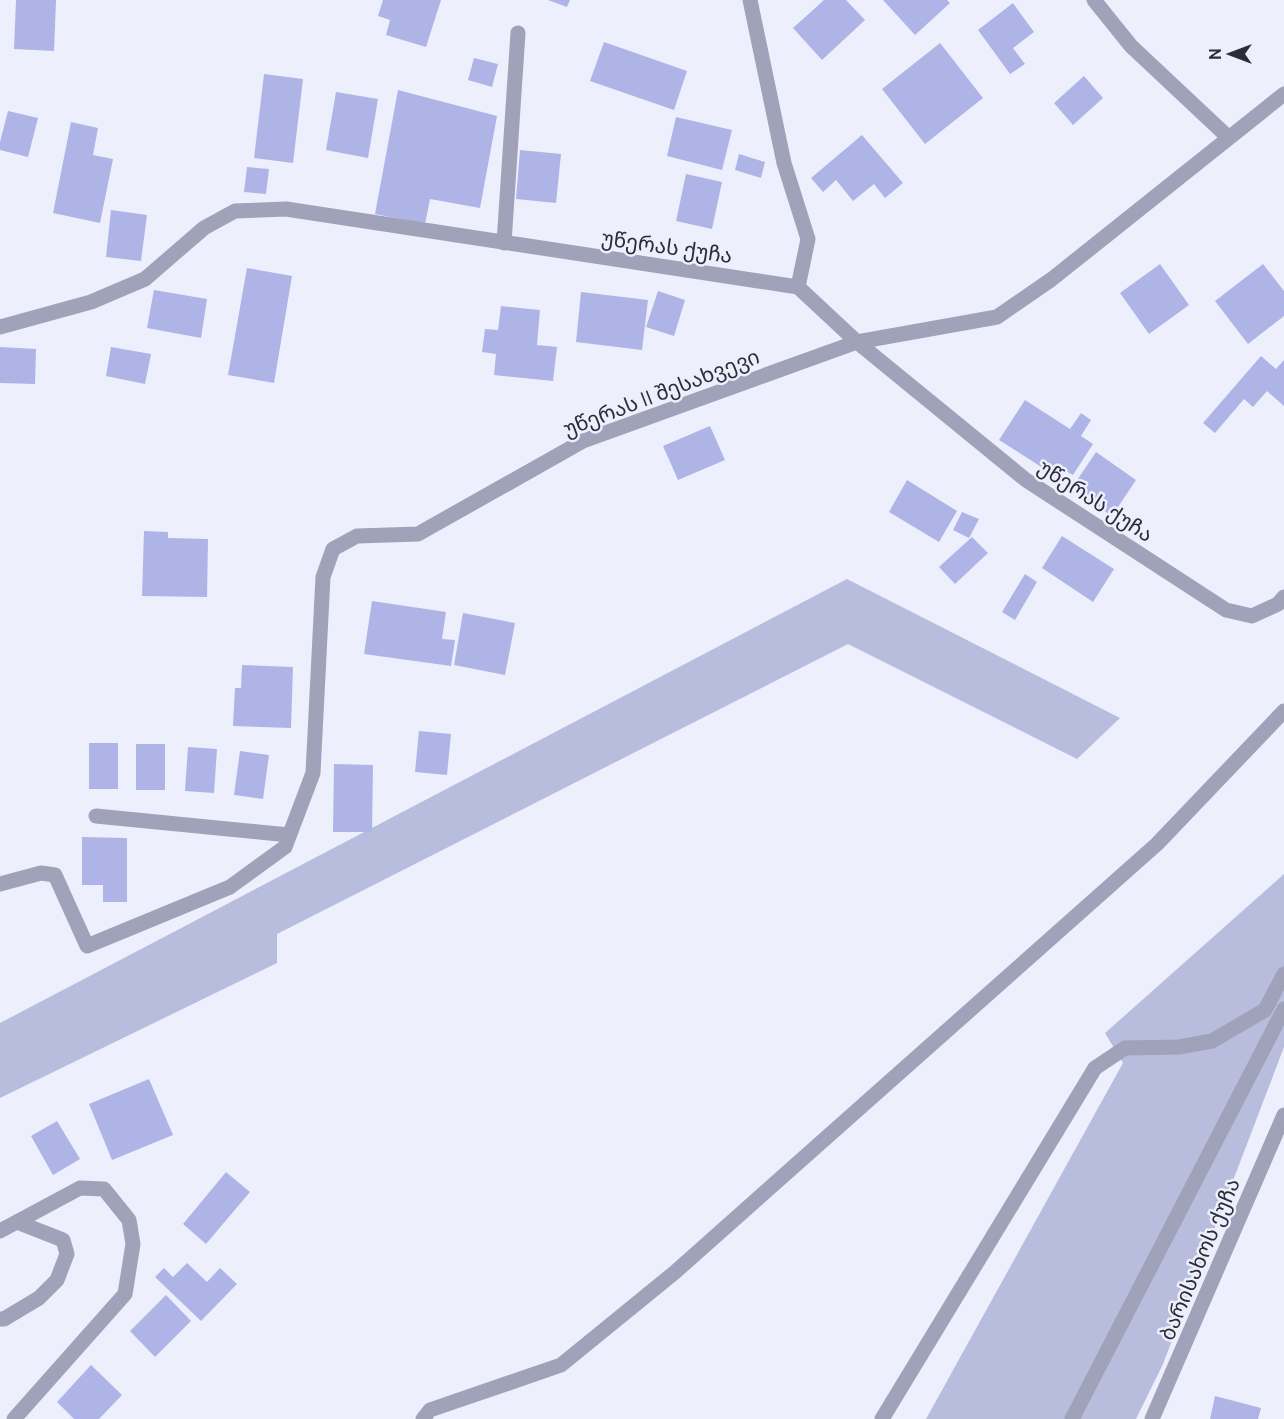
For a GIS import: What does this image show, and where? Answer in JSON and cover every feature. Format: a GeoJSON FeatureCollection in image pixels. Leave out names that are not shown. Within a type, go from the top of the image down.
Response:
{"type":"FeatureCollection","features":[{"type":"Feature","properties":{"kind":"street"},"geometry":{"type":"LineString","coordinates":[[750,0],[784,163],[808,239],[798,287]]}},
{"type":"Feature","properties":{"kind":"street"},"geometry":{"type":"LineString","coordinates":[[1094,0],[1131,46],[1230,138]]}},
{"type":"Feature","properties":{"kind":"street"},"geometry":{"type":"LineString","coordinates":[[504,243],[518,33]]}},
{"type":"Feature","properties":{"kind":"street","name":"უწერას II შესახვევი"},"geometry":{"type":"LineString","coordinates":[[0,884],[41,873],[55,875],[87,946],[230,887],[285,847],[313,773],[323,577],[333,549],[357,536],[418,534],[583,441],[857,342],[997,317],[1052,279],[1284,94]]}},
{"type":"Feature","properties":{"kind":"street","name":"უწერას ქუჩა"},"geometry":{"type":"LineString","coordinates":[[0,327],[91,302],[145,279],[204,228],[235,212],[286,209],[798,287],[857,342],[1026,480],[1226,610],[1252,616],[1278,604],[1284,597]]}},
{"type":"Feature","properties":{"kind":"street"},"geometry":{"type":"LineString","coordinates":[[423,1419],[430,1410],[561,1365],[665,1280],[1157,844],[1284,711]]}},
{"type":"Feature","properties":{"kind":"street"},"geometry":{"type":"LineString","coordinates":[[96,816],[290,835]]}},
{"type":"Feature","properties":{"kind":"street"},"geometry":{"type":"LineString","coordinates":[[882,1419],[1095,1068],[1125,1048],[1179,1047],[1212,1041],[1265,1010],[1284,974]]}},
{"type":"Feature","properties":{"kind":"street"},"geometry":{"type":"LineString","coordinates":[[1072,1419],[1284,1009]]}},
{"type":"Feature","properties":{"kind":"street","name":"ბარისახოს ქუჩა"},"geometry":{"type":"LineString","coordinates":[[1152,1419],[1284,1115]]}},
{"type":"Feature","properties":{"kind":"street"},"geometry":{"type":"LineString","coordinates":[[0,1230],[80,1188],[104,1189],[129,1220],[133,1244],[125,1294],[14,1419]]}},
{"type":"Feature","properties":{"kind":"street"},"geometry":{"type":"LineString","coordinates":[[0,1319],[4,1319],[39,1298],[57,1280],[67,1254],[63,1240],[17,1222]]}},
{"type":"Feature","properties":{"kind":"shaded area"},"geometry":{"type":"Polygon","coordinates":[[[847,579],[1120,718],[1077,759],[848,644],[277,934],[277,963],[0,1098],[0,1023],[847,579]]]}},
{"type":"Feature","properties":{"kind":"shaded area"},"geometry":{"type":"Polygon","coordinates":[[[1284,874],[1284,1047],[1163,1364],[1136,1419],[926,1419],[1123,1063],[1105,1033],[1284,874]]]}},
{"type":"Feature","properties":{"kind":"building"},"geometry":{"type":"Polygon","coordinates":[[[16,0],[56,0],[54,51],[14,49],[16,0]]]}},
{"type":"Feature","properties":{"kind":"building"},"geometry":{"type":"Polygon","coordinates":[[[383,0],[441,0],[426,47],[386,35],[390,20],[378,16],[383,0]]]}},
{"type":"Feature","properties":{"kind":"building"},"geometry":{"type":"Polygon","coordinates":[[[548,0],[570,0],[567,7],[548,0]]]}},
{"type":"Feature","properties":{"kind":"building"},"geometry":{"type":"Polygon","coordinates":[[[824,0],[846,0],[865,20],[822,60],[793,28],[824,0]]]}},
{"type":"Feature","properties":{"kind":"building"},"geometry":{"type":"Polygon","coordinates":[[[883,0],[947,0],[950,3],[915,35],[883,0]]]}},
{"type":"Feature","properties":{"kind":"building"},"geometry":{"type":"Polygon","coordinates":[[[1013,3],[1034,32],[1013,48],[1025,64],[1010,74],[978,30],[1013,3]]]}},
{"type":"Feature","properties":{"kind":"building"},"geometry":{"type":"Polygon","coordinates":[[[604,42],[687,71],[674,110],[590,81],[604,42]]]}},
{"type":"Feature","properties":{"kind":"building"},"geometry":{"type":"Polygon","coordinates":[[[940,43],[983,98],[925,144],[882,89],[940,43]]]}},
{"type":"Feature","properties":{"kind":"building"},"geometry":{"type":"Polygon","coordinates":[[[474,58],[498,64],[492,87],[468,80],[474,58]]]}},
{"type":"Feature","properties":{"kind":"building"},"geometry":{"type":"Polygon","coordinates":[[[264,74],[303,79],[293,163],[254,158],[264,74]]]}},
{"type":"Feature","properties":{"kind":"building"},"geometry":{"type":"Polygon","coordinates":[[[1084,76],[1103,98],[1073,125],[1054,103],[1084,76]]]}},
{"type":"Feature","properties":{"kind":"building"},"geometry":{"type":"Polygon","coordinates":[[[398,90],[497,116],[480,208],[430,199],[425,224],[375,214],[398,90]]]}},
{"type":"Feature","properties":{"kind":"building"},"geometry":{"type":"Polygon","coordinates":[[[336,92],[378,99],[368,158],[326,150],[336,92]]]}},
{"type":"Feature","properties":{"kind":"building"},"geometry":{"type":"Polygon","coordinates":[[[8,111],[38,118],[28,157],[0,150],[8,111]]]}},
{"type":"Feature","properties":{"kind":"building"},"geometry":{"type":"Polygon","coordinates":[[[676,117],[732,130],[722,170],[667,156],[676,117]]]}},
{"type":"Feature","properties":{"kind":"building"},"geometry":{"type":"Polygon","coordinates":[[[71,122],[98,128],[93,155],[113,159],[100,223],[53,213],[71,122]]]}},
{"type":"Feature","properties":{"kind":"building"},"geometry":{"type":"Polygon","coordinates":[[[862,135],[903,183],[885,198],[874,184],[853,201],[836,180],[823,192],[811,178],[862,135]]]}},
{"type":"Feature","properties":{"kind":"building"},"geometry":{"type":"Polygon","coordinates":[[[520,150],[561,154],[556,203],[516,199],[520,150]]]}},
{"type":"Feature","properties":{"kind":"building"},"geometry":{"type":"Polygon","coordinates":[[[739,154],[765,162],[761,178],[735,170],[739,154]]]}},
{"type":"Feature","properties":{"kind":"building"},"geometry":{"type":"Polygon","coordinates":[[[247,167],[269,169],[266,194],[244,192],[247,167]]]}},
{"type":"Feature","properties":{"kind":"building"},"geometry":{"type":"Polygon","coordinates":[[[686,174],[722,182],[712,229],[676,221],[686,174]]]}},
{"type":"Feature","properties":{"kind":"building"},"geometry":{"type":"Polygon","coordinates":[[[111,210],[147,215],[141,261],[106,257],[111,210]]]}},
{"type":"Feature","properties":{"kind":"building"},"geometry":{"type":"Polygon","coordinates":[[[1160,264],[1189,305],[1149,334],[1120,293],[1160,264]]]}},
{"type":"Feature","properties":{"kind":"building"},"geometry":{"type":"Polygon","coordinates":[[[1263,264],[1284,291],[1284,316],[1248,344],[1215,301],[1263,264]]]}},
{"type":"Feature","properties":{"kind":"building"},"geometry":{"type":"Polygon","coordinates":[[[247,268],[292,276],[274,383],[228,375],[247,268]]]}},
{"type":"Feature","properties":{"kind":"building"},"geometry":{"type":"Polygon","coordinates":[[[154,290],[207,299],[201,338],[147,328],[154,290]]]}},
{"type":"Feature","properties":{"kind":"building"},"geometry":{"type":"Polygon","coordinates":[[[658,291],[685,300],[674,336],[646,327],[658,291]]]}},
{"type":"Feature","properties":{"kind":"building"},"geometry":{"type":"Polygon","coordinates":[[[581,292],[648,300],[642,350],[576,342],[581,292]]]}},
{"type":"Feature","properties":{"kind":"building"},"geometry":{"type":"Polygon","coordinates":[[[501,306],[540,310],[537,345],[557,347],[553,381],[494,375],[496,354],[482,352],[485,329],[498,330],[501,306]]]}},
{"type":"Feature","properties":{"kind":"building"},"geometry":{"type":"Polygon","coordinates":[[[0,347],[36,349],[35,384],[0,383],[0,347]]]}},
{"type":"Feature","properties":{"kind":"building"},"geometry":{"type":"Polygon","coordinates":[[[111,347],[151,354],[145,384],[106,376],[111,347]]]}},
{"type":"Feature","properties":{"kind":"building"},"geometry":{"type":"Polygon","coordinates":[[[1261,356],[1276,369],[1284,360],[1284,406],[1267,391],[1253,407],[1244,399],[1215,433],[1203,423],[1261,356]]]}},
{"type":"Feature","properties":{"kind":"building"},"geometry":{"type":"Polygon","coordinates":[[[1025,400],[1070,429],[1081,413],[1091,420],[1081,436],[1093,444],[1073,475],[1062,469],[1057,477],[999,440],[1025,400]]]}},
{"type":"Feature","properties":{"kind":"building"},"geometry":{"type":"Polygon","coordinates":[[[710,426],[725,460],[678,480],[663,446],[710,426]]]}},
{"type":"Feature","properties":{"kind":"building"},"geometry":{"type":"Polygon","coordinates":[[[1096,452],[1136,480],[1112,516],[1071,489],[1096,452]]]}},
{"type":"Feature","properties":{"kind":"building"},"geometry":{"type":"Polygon","coordinates":[[[907,480],[957,511],[939,542],[889,512],[907,480]]]}},
{"type":"Feature","properties":{"kind":"building"},"geometry":{"type":"Polygon","coordinates":[[[962,512],[979,519],[969,538],[953,530],[962,512]]]}},
{"type":"Feature","properties":{"kind":"building"},"geometry":{"type":"Polygon","coordinates":[[[144,531],[168,532],[168,538],[208,539],[207,597],[142,596],[144,531]]]}},
{"type":"Feature","properties":{"kind":"building"},"geometry":{"type":"Polygon","coordinates":[[[1062,536],[1114,569],[1093,602],[1042,568],[1062,536]]]}},
{"type":"Feature","properties":{"kind":"building"},"geometry":{"type":"Polygon","coordinates":[[[972,537],[988,553],[955,584],[939,567],[972,537]]]}},
{"type":"Feature","properties":{"kind":"building"},"geometry":{"type":"Polygon","coordinates":[[[1025,574],[1037,582],[1015,620],[1002,612],[1025,574]]]}},
{"type":"Feature","properties":{"kind":"building"},"geometry":{"type":"Polygon","coordinates":[[[372,601],[446,612],[442,639],[455,640],[451,666],[364,654],[372,601]]]}},
{"type":"Feature","properties":{"kind":"building"},"geometry":{"type":"Polygon","coordinates":[[[463,613],[515,623],[505,675],[454,665],[463,613]]]}},
{"type":"Feature","properties":{"kind":"building"},"geometry":{"type":"Polygon","coordinates":[[[242,665],[293,667],[291,728],[233,726],[235,688],[241,688],[242,665]]]}},
{"type":"Feature","properties":{"kind":"building"},"geometry":{"type":"Polygon","coordinates":[[[419,731],[451,734],[447,775],[415,772],[419,731]]]}},
{"type":"Feature","properties":{"kind":"building"},"geometry":{"type":"Polygon","coordinates":[[[89,743],[118,743],[118,789],[89,789],[89,743]]]}},
{"type":"Feature","properties":{"kind":"building"},"geometry":{"type":"Polygon","coordinates":[[[136,744],[165,744],[165,790],[136,790],[136,744]]]}},
{"type":"Feature","properties":{"kind":"building"},"geometry":{"type":"Polygon","coordinates":[[[188,747],[217,749],[214,793],[185,791],[188,747]]]}},
{"type":"Feature","properties":{"kind":"building"},"geometry":{"type":"Polygon","coordinates":[[[240,751],[269,755],[263,799],[234,795],[240,751]]]}},
{"type":"Feature","properties":{"kind":"building"},"geometry":{"type":"Polygon","coordinates":[[[334,764],[373,765],[372,832],[333,832],[334,764]]]}},
{"type":"Feature","properties":{"kind":"building"},"geometry":{"type":"Polygon","coordinates":[[[82,837],[127,838],[127,902],[103,902],[103,885],[82,885],[82,837]]]}},
{"type":"Feature","properties":{"kind":"building"},"geometry":{"type":"Polygon","coordinates":[[[149,1079],[173,1135],[112,1160],[89,1104],[149,1079]]]}},
{"type":"Feature","properties":{"kind":"building"},"geometry":{"type":"Polygon","coordinates":[[[57,1121],[80,1159],[53,1175],[31,1136],[57,1121]]]}},
{"type":"Feature","properties":{"kind":"building"},"geometry":{"type":"Polygon","coordinates":[[[226,1172],[250,1192],[206,1244],[183,1224],[226,1172]]]}},
{"type":"Feature","properties":{"kind":"building"},"geometry":{"type":"Polygon","coordinates":[[[187,1263],[207,1282],[220,1268],[237,1284],[201,1321],[155,1277],[164,1268],[173,1277],[187,1263]]]}},
{"type":"Feature","properties":{"kind":"building"},"geometry":{"type":"Polygon","coordinates":[[[166,1295],[191,1321],[155,1357],[130,1331],[166,1295]]]}},
{"type":"Feature","properties":{"kind":"building"},"geometry":{"type":"Polygon","coordinates":[[[91,1365],[122,1395],[99,1419],[74,1419],[57,1402],[91,1365]]]}},
{"type":"Feature","properties":{"kind":"building"},"geometry":{"type":"Polygon","coordinates":[[[1215,1396],[1261,1408],[1258,1419],[1210,1419],[1215,1396]]]}}]}
